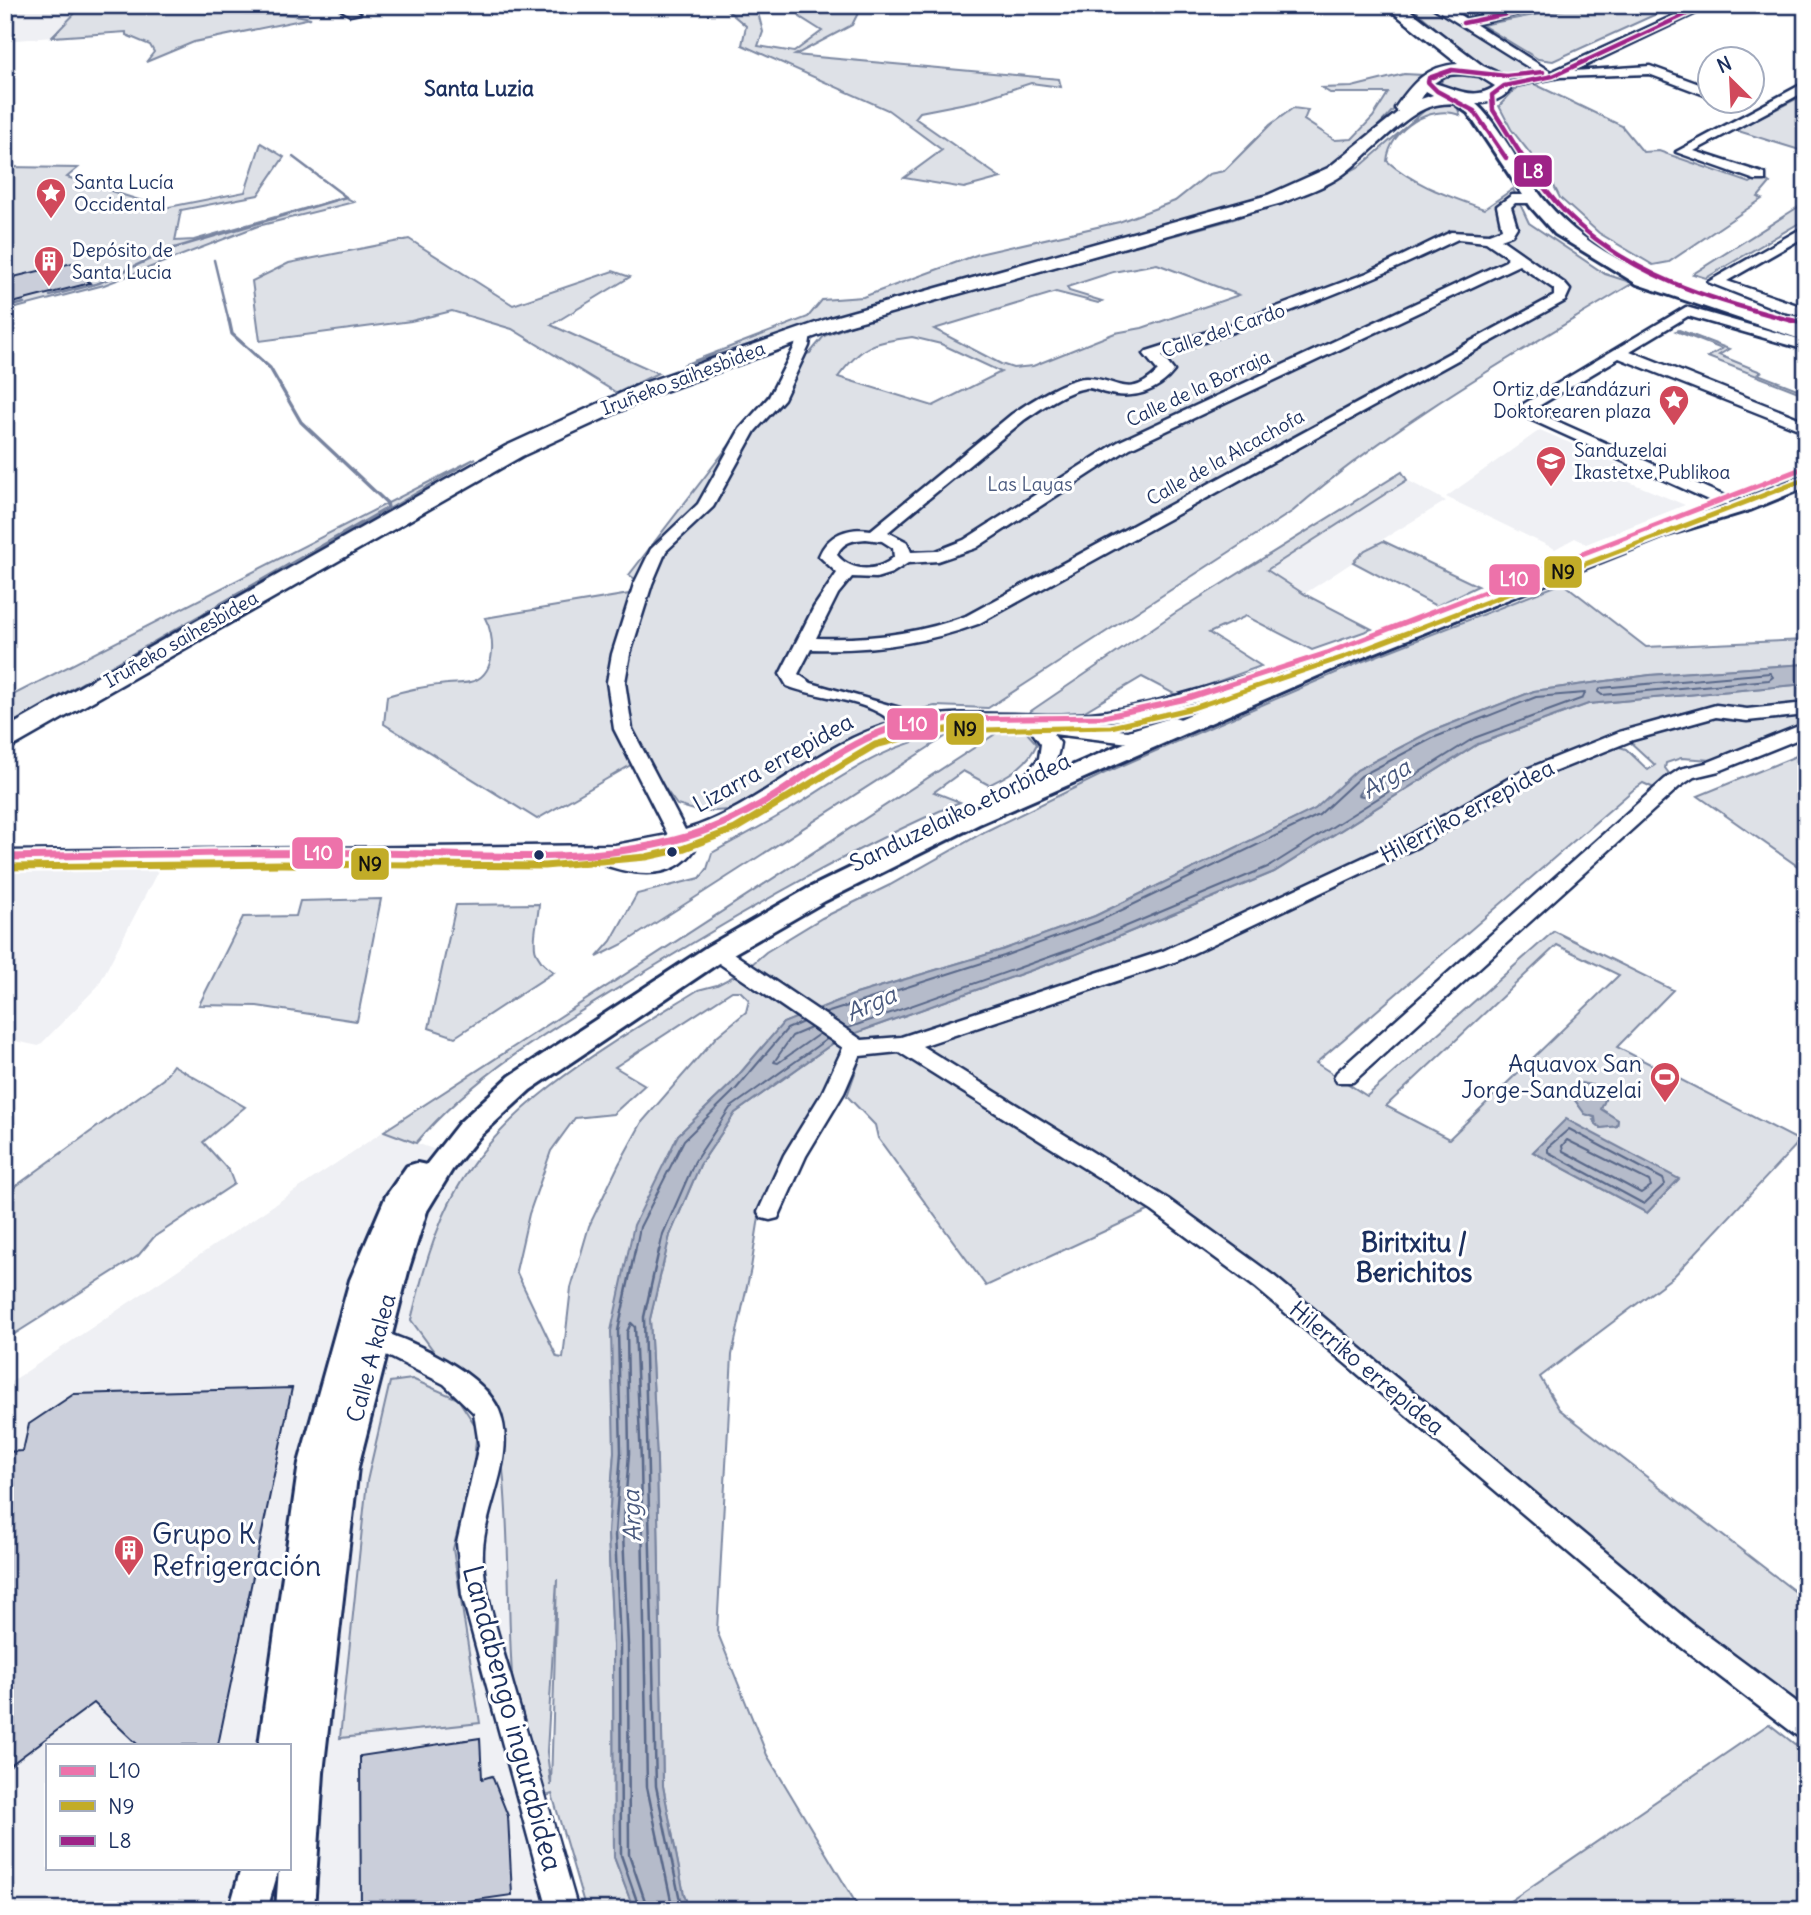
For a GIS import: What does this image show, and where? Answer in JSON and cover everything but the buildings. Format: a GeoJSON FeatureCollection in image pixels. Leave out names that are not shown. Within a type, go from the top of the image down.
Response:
{"type":"FeatureCollection","features":[{"type":"Feature","properties":{"kind":"highway"},"geometry":{"type":"LineString","coordinates":[[1371,5],[1411,25]]}},
{"type":"Feature","properties":{"kind":"highway"},"geometry":{"type":"LineString","coordinates":[[1378,5],[1491,82]]}},
{"type":"Feature","properties":{"kind":"highway"},"geometry":{"type":"LineString","coordinates":[[1392,5],[1411,25],[1438,63],[1434,90],[1453,96]]}},
{"type":"Feature","properties":{"kind":"highway"},"geometry":{"type":"LineString","coordinates":[[1402,5],[1411,25]]}},
{"type":"Feature","properties":{"kind":"highway"},"geometry":{"type":"LineString","coordinates":[[1434,77],[1491,82]]}},
{"type":"Feature","properties":{"kind":"highway","name":"Iruñeko saihesbidea"},"geometry":{"type":"LineString","coordinates":[[5,740],[514,451],[649,388],[804,333],[1275,199],[1335,172],[1359,155],[1399,117],[1434,77]]}},
{"type":"Feature","properties":{"kind":"highway","name":"Iruñeko saihesbidea"},"geometry":{"type":"LineString","coordinates":[[1399,117],[1416,106],[1491,82]]}},
{"type":"Feature","properties":{"kind":"main road"},"geometry":{"type":"LineString","coordinates":[[1491,82],[1493,110],[1553,199],[1577,224],[1658,274],[1690,288],[1806,324]]}},
{"type":"Feature","properties":{"kind":"main road"},"geometry":{"type":"LineString","coordinates":[[1453,96],[1474,110],[1534,199],[1560,230],[1643,281],[1806,335]]}},
{"type":"Feature","properties":{"kind":"main road","name":"Sanduzelaiko etorbidea"},"geometry":{"type":"LineString","coordinates":[[713,948],[991,809],[1272,680],[1648,527],[1723,501],[1806,467]]}},
{"type":"Feature","properties":{"kind":"main road","name":"Sanduzelaiko etorbidea"},"geometry":{"type":"LineString","coordinates":[[713,948],[831,875],[954,811],[1115,737],[1646,537],[1745,505],[1806,480]]}},
{"type":"Feature","properties":{"kind":"main road","name":"Calle A kalea"},"geometry":{"type":"LineString","coordinates":[[295,1910],[305,1773],[342,1467],[394,1268],[413,1210],[442,1163],[469,1130],[520,1083],[713,948]]}},
{"type":"Feature","properties":{"kind":"main road","name":"Calle A kalea"},"geometry":{"type":"LineString","coordinates":[[277,1744],[316,1463],[365,1280],[396,1203],[448,1127],[519,1063],[576,1024],[713,948]]}},
{"type":"Feature","properties":{"kind":"main road"},"geometry":{"type":"LineString","coordinates":[[248,1910],[259,1870]]}},
{"type":"Feature","properties":{"kind":"street"},"geometry":{"type":"LineString","coordinates":[[340,5],[357,9]]}},
{"type":"Feature","properties":{"kind":"street"},"geometry":{"type":"LineString","coordinates":[[1435,5],[1549,74]]}},
{"type":"Feature","properties":{"kind":"street"},"geometry":{"type":"LineString","coordinates":[[1490,5],[1508,15]]}},
{"type":"Feature","properties":{"kind":"street"},"geometry":{"type":"LineString","coordinates":[[1463,23],[1552,5]]}},
{"type":"Feature","properties":{"kind":"street"},"geometry":{"type":"LineString","coordinates":[[1549,74],[1693,5]]}},
{"type":"Feature","properties":{"kind":"street"},"geometry":{"type":"LineString","coordinates":[[1549,74],[1707,5]]}},
{"type":"Feature","properties":{"kind":"street"},"geometry":{"type":"LineString","coordinates":[[1491,82],[1549,74],[1650,70],[1696,88]]}},
{"type":"Feature","properties":{"kind":"street"},"geometry":{"type":"LineString","coordinates":[[1760,177],[1683,152],[1806,86]]}},
{"type":"Feature","properties":{"kind":"street"},"geometry":{"type":"LineString","coordinates":[[1490,238],[1507,232],[1510,227],[1504,206],[1512,199],[1534,199]]}},
{"type":"Feature","properties":{"kind":"street"},"geometry":{"type":"LineString","coordinates":[[1806,230],[1715,282],[1789,309],[1806,312]]}},
{"type":"Feature","properties":{"kind":"street","name":"Calle del Cardo"},"geometry":{"type":"LineString","coordinates":[[876,534],[1018,417],[1042,401],[1086,382],[1112,390],[1146,388],[1158,381],[1166,371],[1152,354],[1234,328],[1372,276],[1456,235],[1490,238]]}},
{"type":"Feature","properties":{"kind":"street","name":"Calle de la Alcachofa"},"geometry":{"type":"LineString","coordinates":[[807,643],[887,643],[925,636],[972,620],[1560,298],[1563,290],[1559,286],[1490,238]]}},
{"type":"Feature","properties":{"kind":"street","name":"Calle de la Borraja"},"geometry":{"type":"LineString","coordinates":[[848,571],[881,571],[903,558],[939,556],[970,544],[1124,445],[1503,268],[1513,262],[1514,257]]}},
{"type":"Feature","properties":{"kind":"street"},"geometry":{"type":"LineString","coordinates":[[1723,501],[1520,411],[1686,310],[1806,346]]}},
{"type":"Feature","properties":{"kind":"street","name":"Lizarra errepidea"},"geometry":{"type":"LineString","coordinates":[[5,857],[592,853],[607,860],[655,867],[678,859],[685,849],[682,839],[623,729],[616,682],[621,654],[647,573],[659,549],[705,507],[748,429],[776,399],[802,346],[804,333]]}},
{"type":"Feature","properties":{"kind":"street"},"geometry":{"type":"LineString","coordinates":[[1618,352],[1806,427]]}},
{"type":"Feature","properties":{"kind":"street"},"geometry":{"type":"LineString","coordinates":[[903,558],[901,546],[876,534],[847,536],[832,545],[828,556],[832,562],[848,571],[834,586],[789,674],[793,682],[893,712],[906,725]]}},
{"type":"Feature","properties":{"kind":"street","name":"Lizarra errepidea"},"geometry":{"type":"LineString","coordinates":[[1068,728],[1154,708],[1232,683],[1272,680]]}},
{"type":"Feature","properties":{"kind":"street","name":"Hilerriko errepidea"},"geometry":{"type":"LineString","coordinates":[[853,1044],[903,1044],[1170,956],[1412,842],[1529,775],[1626,736],[1716,711],[1747,715],[1806,709]]}},
{"type":"Feature","properties":{"kind":"street","name":"Lizarra errepidea"},"geometry":{"type":"LineString","coordinates":[[682,839],[762,802],[838,751],[864,738],[906,725],[946,718],[1012,719],[1115,737]]}},
{"type":"Feature","properties":{"kind":"street","name":"Lizarra errepidea"},"geometry":{"type":"LineString","coordinates":[[1012,719],[1036,726],[1107,728],[1115,737]]}},
{"type":"Feature","properties":{"kind":"street"},"geometry":{"type":"LineString","coordinates":[[1037,773],[1068,728]]}},
{"type":"Feature","properties":{"kind":"street"},"geometry":{"type":"LineString","coordinates":[[1345,1077],[1672,783],[1687,773],[1712,767],[1806,729]]}},
{"type":"Feature","properties":{"kind":"street"},"geometry":{"type":"LineString","coordinates":[[991,809],[1020,790],[1110,750],[1115,737]]}},
{"type":"Feature","properties":{"kind":"street"},"geometry":{"type":"LineString","coordinates":[[713,948],[853,1044],[833,1093],[795,1156],[770,1212]]}},
{"type":"Feature","properties":{"kind":"street","name":"Hilerriko errepidea"},"geometry":{"type":"LineString","coordinates":[[903,1044],[1160,1205],[1265,1282],[1682,1632],[1806,1726]]}},
{"type":"Feature","properties":{"kind":"street","name":"Landabengo ingurabidea"},"geometry":{"type":"LineString","coordinates":[[377,1339],[466,1386],[486,1408],[491,1423],[491,1452],[469,1539],[470,1562],[498,1681],[564,1910]]}},
{"type":"Feature","properties":{"kind":"shaded area"},"geometry":{"type":"Polygon","coordinates":[[[5,5],[83,5],[52,37],[5,41],[5,5]]]}},
{"type":"Feature","properties":{"kind":"shaded area","name":"Sanduzelai Ikastetxe Publikoa"},"geometry":{"type":"Polygon","coordinates":[[[1540,430],[1634,471],[1622,479],[1685,505],[1586,544],[1575,538],[1555,549],[1446,497],[1540,430]]]}},
{"type":"Feature","properties":{"kind":"shaded area"},"geometry":{"type":"Polygon","coordinates":[[[1407,480],[1446,501],[1365,550],[1353,562],[1304,594],[1266,571],[1407,480]]]}},
{"type":"Feature","properties":{"kind":"shaded area"},"geometry":{"type":"Polygon","coordinates":[[[161,865],[98,986],[39,1046],[5,1039],[5,871],[161,865]]]}},
{"type":"Feature","properties":{"kind":"shaded area"},"geometry":{"type":"Polygon","coordinates":[[[384,1131],[449,1155],[516,1170],[481,1253],[537,1799],[578,1910],[5,1910],[5,1386],[384,1131]]]}},
{"type":"Feature","properties":{"kind":"green space"},"geometry":{"type":"Polygon","coordinates":[[[83,5],[284,14],[311,18],[194,42],[146,62],[154,52],[150,45],[126,35],[126,32],[52,37],[83,5]]]}},
{"type":"Feature","properties":{"kind":"green space"},"geometry":{"type":"Polygon","coordinates":[[[721,5],[756,5],[763,32],[758,46],[794,52],[822,31],[800,17],[797,5],[877,5],[858,13],[852,25],[795,55],[1059,79],[1061,87],[1031,83],[976,101],[920,112],[915,118],[1001,178],[964,188],[904,178],[942,150],[888,110],[742,45],[746,26],[721,5]]]}},
{"type":"Feature","properties":{"kind":"green space"},"geometry":{"type":"Polygon","coordinates":[[[1409,5],[1428,5],[1545,72],[1491,75],[1409,5]]]}},
{"type":"Feature","properties":{"kind":"green space"},"geometry":{"type":"Polygon","coordinates":[[[1586,5],[1676,5],[1553,61],[1538,59],[1482,25],[1586,5]]]}},
{"type":"Feature","properties":{"kind":"green space"},"geometry":{"type":"Polygon","coordinates":[[[1404,74],[1423,75],[1358,145],[1321,172],[1293,185],[1233,207],[909,295],[683,365],[808,317],[822,300],[863,297],[979,254],[1119,222],[1175,201],[1209,174],[1224,171],[1270,125],[1293,108],[1308,110],[1304,120],[1335,140],[1352,139],[1373,117],[1388,93],[1330,93],[1322,88],[1352,87],[1404,74]]]}},
{"type":"Feature","properties":{"kind":"green space"},"geometry":{"type":"Polygon","coordinates":[[[1463,74],[1481,76],[1494,85],[1493,88],[1468,94],[1441,85],[1442,78],[1463,74]]]}},
{"type":"Feature","properties":{"kind":"green space"},"geometry":{"type":"Polygon","coordinates":[[[1528,81],[1622,126],[1643,152],[1659,151],[1750,183],[1760,177],[1770,183],[1758,197],[1762,199],[1669,262],[1653,265],[1599,233],[1560,198],[1551,180],[1511,129],[1499,106],[1518,86],[1528,81]]]}},
{"type":"Feature","properties":{"kind":"green space"},"geometry":{"type":"Polygon","coordinates":[[[1806,94],[1806,152],[1735,130],[1806,94]]]}},
{"type":"Feature","properties":{"kind":"green space","name":"Las Layas"},"geometry":{"type":"Polygon","coordinates":[[[1445,101],[1457,106],[1460,115],[1436,113],[1413,122],[1395,139],[1387,161],[1421,184],[1484,209],[1513,189],[1529,223],[1605,274],[1633,283],[1415,418],[1332,478],[1293,511],[988,708],[935,706],[887,716],[906,725],[838,751],[762,802],[728,810],[701,812],[677,805],[643,758],[537,819],[384,724],[387,696],[424,687],[471,682],[487,670],[492,643],[485,618],[641,592],[643,584],[629,575],[798,356],[810,353],[824,336],[865,320],[1234,219],[1324,185],[1362,165],[1432,104],[1445,101]],[[1157,264],[1113,272],[1067,287],[1069,291],[1102,301],[1098,303],[1056,292],[934,329],[1001,364],[1013,368],[1033,366],[1115,333],[1142,328],[1239,295],[1157,264]],[[912,337],[869,347],[854,358],[838,377],[933,406],[1001,372],[941,344],[912,337]]]}},
{"type":"Feature","properties":{"kind":"green space"},"geometry":{"type":"Polygon","coordinates":[[[261,143],[284,157],[258,195],[181,210],[175,241],[194,240],[345,197],[354,202],[258,226],[104,285],[5,311],[5,167],[78,168],[67,177],[164,208],[245,192],[261,143]]]}},
{"type":"Feature","properties":{"kind":"green space"},"geometry":{"type":"Polygon","coordinates":[[[1806,202],[1806,219],[1706,278],[1693,274],[1806,202]]]}},
{"type":"Feature","properties":{"kind":"green space"},"geometry":{"type":"Polygon","coordinates":[[[409,239],[513,305],[613,271],[630,277],[551,325],[658,373],[617,393],[512,329],[452,311],[411,321],[260,341],[252,281],[289,263],[409,239]]]}},
{"type":"Feature","properties":{"kind":"green space"},"geometry":{"type":"Polygon","coordinates":[[[1676,331],[1729,349],[1719,355],[1761,372],[1758,374],[1797,389],[1806,385],[1806,395],[1708,357],[1722,349],[1676,331]]]}},
{"type":"Feature","properties":{"kind":"green space"},"geometry":{"type":"Polygon","coordinates":[[[476,458],[226,604],[5,728],[5,699],[476,458]]]}},
{"type":"Feature","properties":{"kind":"green space"},"geometry":{"type":"Polygon","coordinates":[[[1402,472],[1407,480],[1267,570],[1304,594],[1372,629],[1312,650],[1246,616],[1209,633],[1261,666],[1178,696],[1142,677],[1083,712],[1025,715],[1175,613],[1402,472]]]}},
{"type":"Feature","properties":{"kind":"green space"},"geometry":{"type":"Polygon","coordinates":[[[1383,541],[1478,586],[1436,606],[1353,562],[1365,550],[1383,541]]]}},
{"type":"Feature","properties":{"kind":"green space"},"geometry":{"type":"Polygon","coordinates":[[[1563,583],[1646,647],[1806,640],[1806,664],[1650,675],[1534,691],[1430,732],[1357,770],[1316,809],[1095,916],[1002,950],[853,995],[783,1023],[731,1084],[678,1135],[614,1452],[608,1534],[613,1645],[614,1857],[634,1910],[586,1910],[552,1794],[532,1801],[522,1759],[512,1674],[506,1502],[501,1451],[490,1391],[433,1358],[435,1353],[411,1320],[435,1236],[457,1189],[478,1157],[533,1101],[598,1052],[698,990],[717,985],[744,971],[766,952],[822,918],[890,885],[986,831],[1105,773],[1361,662],[1563,583]],[[732,991],[615,1067],[645,1085],[613,1114],[575,1118],[551,1151],[529,1214],[516,1271],[557,1357],[563,1358],[571,1288],[589,1226],[642,1122],[717,1036],[746,1012],[749,1000],[740,991],[732,991]],[[557,1580],[547,1752],[551,1786],[557,1580]]]}},
{"type":"Feature","properties":{"kind":"green space"},"geometry":{"type":"Polygon","coordinates":[[[1806,684],[1806,706],[1746,713],[1716,708],[1678,716],[1533,771],[1534,777],[1613,745],[1626,749],[1648,770],[1655,765],[1629,741],[1631,739],[1714,714],[1746,718],[1806,712],[1806,722],[1712,760],[1681,758],[1666,763],[1665,768],[1671,776],[1656,789],[1643,783],[1633,790],[1316,1063],[1367,1096],[1554,931],[1673,990],[1617,1047],[1800,1141],[1674,1276],[1540,1377],[1559,1409],[1806,1600],[1806,1726],[1682,1632],[1265,1282],[1161,1205],[986,1286],[878,1138],[875,1125],[847,1096],[860,1059],[762,1198],[751,1268],[732,1355],[717,1631],[767,1755],[860,1910],[690,1910],[684,1895],[663,1786],[657,1461],[650,1319],[670,1235],[700,1165],[735,1113],[839,1039],[1074,955],[1274,872],[1478,744],[1588,704],[1806,684]],[[1557,945],[1386,1106],[1449,1139],[1619,975],[1557,945]],[[1178,957],[1162,959],[972,1022],[1178,957]],[[1580,1083],[1571,1086],[1569,1092],[1585,1114],[1596,1118],[1593,1120],[1601,1128],[1617,1126],[1618,1120],[1601,1109],[1605,1099],[1600,1087],[1580,1083]],[[1566,1120],[1533,1152],[1647,1213],[1678,1179],[1566,1120]]]}},
{"type":"Feature","properties":{"kind":"green space"},"geometry":{"type":"Polygon","coordinates":[[[1003,729],[1027,733],[1037,744],[1028,759],[1011,773],[989,785],[963,771],[934,792],[960,802],[879,839],[801,880],[586,1008],[495,1069],[440,1117],[416,1143],[384,1131],[1003,729]]]}},
{"type":"Feature","properties":{"kind":"green space"},"geometry":{"type":"Polygon","coordinates":[[[951,733],[623,944],[597,957],[611,941],[637,894],[700,878],[707,869],[712,853],[849,772],[887,752],[929,737],[951,733]]]}},
{"type":"Feature","properties":{"kind":"green space"},"geometry":{"type":"Polygon","coordinates":[[[1806,752],[1806,872],[1698,796],[1806,752]]]}},
{"type":"Feature","properties":{"kind":"green space"},"geometry":{"type":"Polygon","coordinates":[[[381,899],[357,1021],[257,1006],[199,1005],[243,917],[296,916],[300,901],[381,899]]]}},
{"type":"Feature","properties":{"kind":"green space"},"geometry":{"type":"Polygon","coordinates":[[[539,904],[534,942],[539,958],[554,972],[455,1037],[429,1028],[456,905],[539,904]]]}},
{"type":"Feature","properties":{"kind":"green space"},"geometry":{"type":"Polygon","coordinates":[[[173,1065],[245,1107],[203,1142],[229,1171],[234,1184],[154,1237],[138,1256],[5,1340],[5,1194],[163,1079],[173,1065]]]}},
{"type":"Feature","properties":{"kind":"green space"},"geometry":{"type":"Polygon","coordinates":[[[412,1379],[458,1399],[477,1428],[473,1473],[453,1549],[480,1723],[340,1738],[367,1481],[390,1382],[412,1379]]]}},
{"type":"Feature","properties":{"kind":"green space"},"geometry":{"type":"Polygon","coordinates":[[[1769,1724],[1806,1753],[1806,1910],[1497,1910],[1769,1724]]]}},
{"type":"Feature","properties":{"kind":"water","name":"Arga"},"geometry":{"type":"Polygon","coordinates":[[[1806,664],[1806,684],[1588,704],[1478,744],[1274,872],[1074,955],[839,1039],[735,1113],[700,1165],[670,1235],[650,1319],[657,1461],[663,1786],[684,1895],[690,1910],[634,1910],[614,1857],[613,1645],[608,1534],[614,1452],[611,1331],[634,1225],[678,1135],[731,1084],[783,1023],[853,995],[1002,950],[1095,916],[1315,809],[1357,770],[1430,732],[1534,691],[1650,675],[1806,664]]]}},
{"type":"Feature","properties":{"kind":"water"},"geometry":{"type":"Polygon","coordinates":[[[1580,1083],[1600,1087],[1605,1100],[1601,1109],[1618,1120],[1617,1126],[1601,1128],[1596,1124],[1595,1117],[1585,1114],[1569,1092],[1571,1086],[1580,1083]]]}},
{"type":"Feature","properties":{"kind":"water"},"geometry":{"type":"Polygon","coordinates":[[[1566,1119],[1679,1179],[1647,1213],[1533,1152],[1566,1119]]]}},
{"type":"Feature","properties":{"kind":"waterway"},"geometry":{"type":"LineString","coordinates":[[50,296],[99,283],[171,249],[346,197],[293,157]]}},
{"type":"Feature","properties":{"kind":"waterway"},"geometry":{"type":"LineString","coordinates":[[214,260],[229,322]]}},
{"type":"Feature","properties":{"kind":"waterway"},"geometry":{"type":"LineString","coordinates":[[5,308],[24,303]]}},
{"type":"Feature","properties":{"kind":"waterway"},"geometry":{"type":"LineString","coordinates":[[5,728],[388,508],[387,503],[301,422],[270,368],[232,334],[229,320]]}},
{"type":"Feature","properties":{"kind":"transit line","name":"L8"},"geometry":{"type":"LineString","coordinates":[[1463,23],[1551,5]]}},
{"type":"Feature","properties":{"kind":"transit line","name":"L8"},"geometry":{"type":"LineString","coordinates":[[1706,5],[1553,76],[1504,86],[1492,95],[1493,110],[1535,174],[1563,210],[1587,233],[1615,253],[1675,285],[1741,307],[1806,324]]}},
{"type":"Feature","properties":{"kind":"transit line","name":"L8"},"geometry":{"type":"LineString","coordinates":[[1506,158],[1474,111],[1437,91],[1428,82],[1429,78],[1452,70],[1506,76],[1543,72]]}},
{"type":"Feature","properties":{"kind":"transit line","name":"L10"},"geometry":{"type":"LineString","coordinates":[[5,857],[281,853],[538,855],[603,852],[655,845],[692,835],[744,814],[845,749],[874,734],[920,722],[950,719],[1103,717],[1133,712],[1231,686],[1327,653],[1806,467]]}},
{"type":"Feature","properties":{"kind":"transit line","name":"N9"},"geometry":{"type":"LineString","coordinates":[[5,867],[281,864],[544,866],[646,857],[718,837],[752,821],[848,759],[890,740],[952,729],[1111,727],[1193,708],[1344,657],[1806,479]]}},
{"type":"Feature","properties":{"kind":"place","name":"Santa Lucía Occidental"},"geometry":{"type":"Point","coordinates":[51,220]}},
{"type":"Feature","properties":{"kind":"place","name":"Depósito de Santa Lucia"},"geometry":{"type":"Point","coordinates":[49,288]}},
{"type":"Feature","properties":{"kind":"place","name":"Ortiz de Landázuri Doktorearen plaza"},"geometry":{"type":"Point","coordinates":[1674,427]}},
{"type":"Feature","properties":{"kind":"place","name":"Sanduzelai Ikastetxe Publikoa"},"geometry":{"type":"Point","coordinates":[1551,488]}},
{"type":"Feature","properties":{"kind":"place","name":"Aquavox San Jorge-Sanduzelai"},"geometry":{"type":"Point","coordinates":[1665,1104]}},
{"type":"Feature","properties":{"kind":"place","name":"Grupo K Refrigeración"},"geometry":{"type":"Point","coordinates":[129,1577]}},
{"type":"Feature","properties":{"kind":"district","name":"Santa Luzia"},"geometry":{"type":"Point","coordinates":[479,89]}},
{"type":"Feature","properties":{"kind":"district","name":"Biritxitu / Berichitos"},"geometry":{"type":"Point","coordinates":[1414,1258]}}]}
